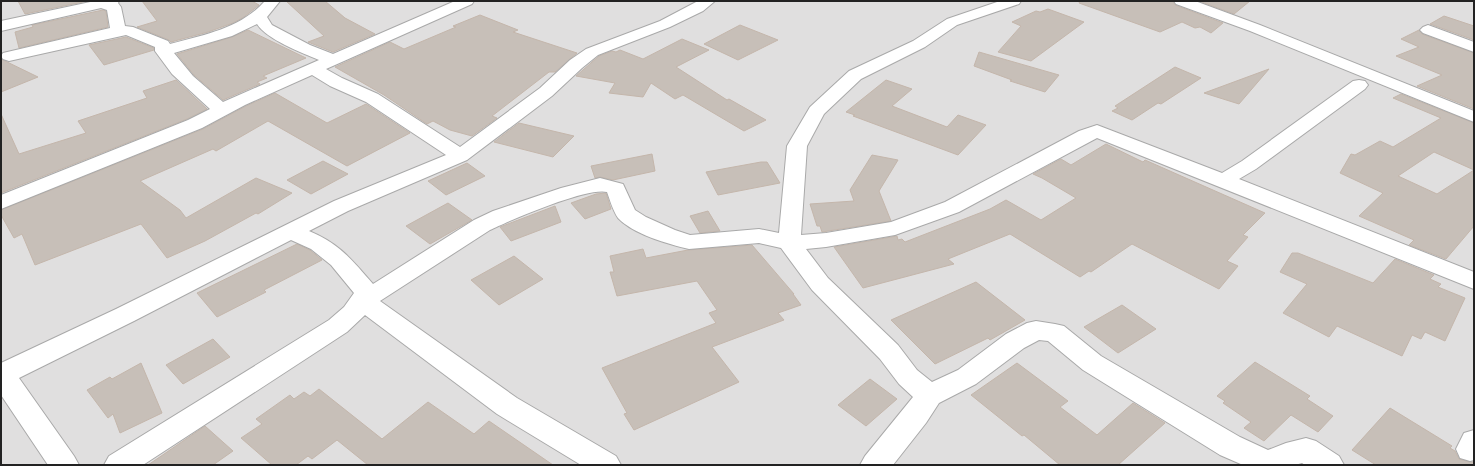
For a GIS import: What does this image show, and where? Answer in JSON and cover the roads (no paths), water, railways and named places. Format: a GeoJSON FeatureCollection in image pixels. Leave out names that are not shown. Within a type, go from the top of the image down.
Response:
{"type":"FeatureCollection","features":[{"type":"Feature","properties":{"kind":"street"},"geometry":{"type":"LineString","coordinates":[[164,51],[218,35],[249,23],[259,16],[273,1]]}},
{"type":"Feature","properties":{"kind":"street"},"geometry":{"type":"LineString","coordinates":[[1,203],[195,124],[239,101],[467,1]]}},
{"type":"Feature","properties":{"kind":"street"},"geometry":{"type":"LineString","coordinates":[[64,465],[1,375],[292,232],[341,206],[460,156],[535,100],[592,52],[665,24],[698,8],[708,1]]}},
{"type":"Feature","properties":{"kind":"street"},"geometry":{"type":"LineString","coordinates":[[929,395],[908,377],[888,352],[820,284],[789,243],[797,146],[816,111],[855,75],[919,44],[952,22],[1014,1]]}},
{"type":"Feature","properties":{"kind":"street"},"geometry":{"type":"LineString","coordinates":[[1181,1],[1255,28],[1474,117]]}},
{"type":"Feature","properties":{"kind":"street"},"geometry":{"type":"LineString","coordinates":[[1,26],[106,2],[114,7],[118,31]]}},
{"type":"Feature","properties":{"kind":"street"},"geometry":{"type":"LineString","coordinates":[[259,16],[267,28],[304,48],[333,60]]}},
{"type":"Feature","properties":{"kind":"street"},"geometry":{"type":"LineString","coordinates":[[9,56],[128,30],[162,44],[170,63],[222,110]]}},
{"type":"Feature","properties":{"kind":"street"},"geometry":{"type":"LineString","coordinates":[[1428,30],[1474,47]]}},
{"type":"Feature","properties":{"kind":"street"},"geometry":{"type":"LineString","coordinates":[[314,69],[336,82],[372,98],[460,156]]}},
{"type":"Feature","properties":{"kind":"street"},"geometry":{"type":"LineString","coordinates":[[1222,180],[1249,165],[1360,85]]}},
{"type":"Feature","properties":{"kind":"street"},"geometry":{"type":"LineString","coordinates":[[362,302],[402,278],[482,225],[501,216],[568,192],[600,184],[616,188],[626,213],[638,222],[667,235],[689,242],[759,236],[789,243],[826,240],[895,228],[952,207],[1086,135],[1097,132],[1354,232],[1474,282]]}},
{"type":"Feature","properties":{"kind":"street"},"geometry":{"type":"LineString","coordinates":[[119,465],[338,326],[353,313],[362,302],[366,292],[339,260],[319,244],[292,232]]}},
{"type":"Feature","properties":{"kind":"street"},"geometry":{"type":"LineString","coordinates":[[362,302],[507,406],[606,465]]}},
{"type":"Feature","properties":{"kind":"street"},"geometry":{"type":"LineString","coordinates":[[875,465],[916,416],[929,395],[967,377],[1014,341],[1036,330],[1055,333],[1092,363],[1230,446],[1268,464],[1286,455],[1306,450],[1329,465]]}}]}
